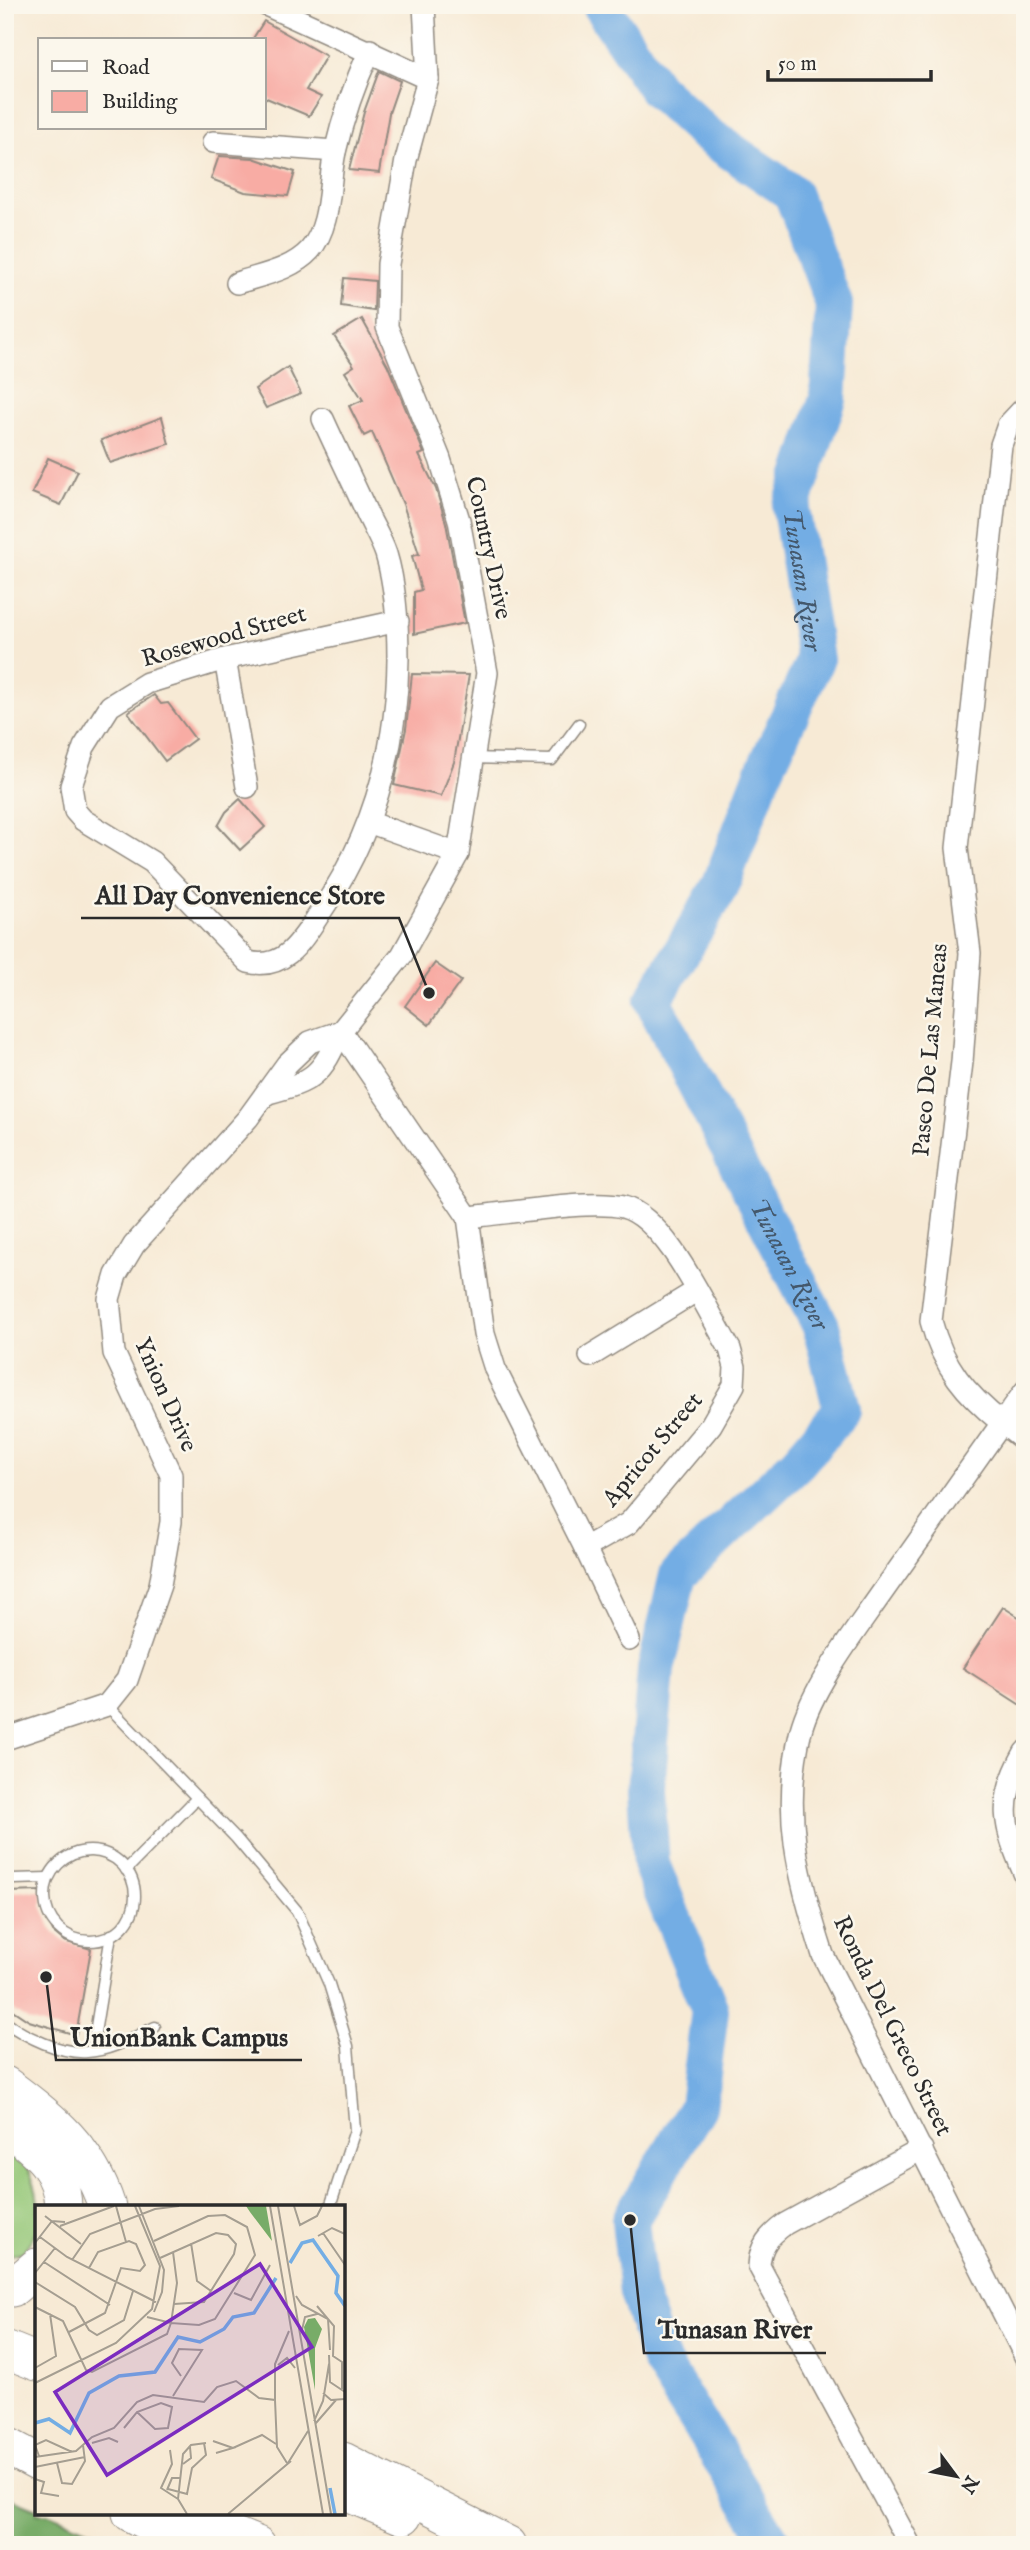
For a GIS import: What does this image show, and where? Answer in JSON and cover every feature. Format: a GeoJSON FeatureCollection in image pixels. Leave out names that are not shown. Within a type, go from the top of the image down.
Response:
{"type":"FeatureCollection","features":[{"type":"Feature","properties":{"kind":"highway"},"geometry":{"type":"LineString","coordinates":[[5,2085],[73,2141],[101,2187],[106,2205]]}},
{"type":"Feature","properties":{"kind":"highway"},"geometry":{"type":"LineString","coordinates":[[5,2124],[36,2148],[51,2166],[62,2186],[63,2205]]}},
{"type":"Feature","properties":{"kind":"highway"},"geometry":{"type":"LineString","coordinates":[[5,2289],[12,2288],[35,2269]]}},
{"type":"Feature","properties":{"kind":"highway"},"geometry":{"type":"LineString","coordinates":[[5,2348],[35,2361]]}},
{"type":"Feature","properties":{"kind":"highway"},"geometry":{"type":"LineString","coordinates":[[5,2445],[35,2459]]}},
{"type":"Feature","properties":{"kind":"highway"},"geometry":{"type":"LineString","coordinates":[[345,2462],[508,2545]]}},
{"type":"Feature","properties":{"kind":"highway"},"geometry":{"type":"LineString","coordinates":[[345,2492],[472,2545]]}},
{"type":"Feature","properties":{"kind":"highway"},"geometry":{"type":"LineString","coordinates":[[135,2515],[190,2545]]}},
{"type":"Feature","properties":{"kind":"highway"},"geometry":{"type":"LineString","coordinates":[[182,2515],[257,2545]]}},
{"type":"Feature","properties":{"kind":"street"},"geometry":{"type":"LineString","coordinates":[[266,5],[370,50],[428,79]]}},
{"type":"Feature","properties":{"kind":"street","name":"Country Drive"},"geometry":{"type":"LineString","coordinates":[[268,1093],[303,1084],[328,1060],[341,1031],[402,956],[457,854],[487,673],[459,520],[440,459],[387,327],[388,264],[407,160],[428,79],[424,5]]}},
{"type":"Feature","properties":{"kind":"street"},"geometry":{"type":"LineString","coordinates":[[237,283],[294,264],[311,249],[322,229],[335,151],[352,87],[370,50]]}},
{"type":"Feature","properties":{"kind":"street"},"geometry":{"type":"LineString","coordinates":[[213,142],[335,151]]}},
{"type":"Feature","properties":{"kind":"street","name":"Paseo De Las Maneas"},"geometry":{"type":"LineString","coordinates":[[1022,408],[1008,425],[1001,445],[957,848],[970,953],[961,1062],[930,1321],[938,1349],[951,1373],[970,1397],[1025,1441]]}},
{"type":"Feature","properties":{"kind":"street"},"geometry":{"type":"LineString","coordinates":[[323,419],[386,554],[398,621],[396,712],[388,764],[370,823],[457,854]]}},
{"type":"Feature","properties":{"kind":"street","name":"Rosewood Street"},"geometry":{"type":"LineString","coordinates":[[370,823],[338,888],[306,935],[283,960],[259,964],[240,956],[152,862],[83,820],[71,800],[71,786],[85,747],[110,706],[147,683],[269,647],[398,621]]}},
{"type":"Feature","properties":{"kind":"street"},"geometry":{"type":"LineString","coordinates":[[225,659],[247,787]]}},
{"type":"Feature","properties":{"kind":"street","name":"Ynion Drive"},"geometry":{"type":"LineString","coordinates":[[107,1705],[127,1680],[160,1584],[171,1522],[171,1475],[114,1353],[109,1299],[116,1275],[134,1245],[268,1093],[298,1052],[310,1042],[341,1031]]}},
{"type":"Feature","properties":{"kind":"street","name":"Apricot Street"},"geometry":{"type":"LineString","coordinates":[[341,1031],[468,1217],[484,1334],[495,1369],[585,1548],[615,1534],[635,1516],[711,1425],[730,1395],[735,1367],[730,1349],[658,1231],[637,1212],[605,1204],[468,1217]]}},
{"type":"Feature","properties":{"kind":"street"},"geometry":{"type":"LineString","coordinates":[[590,1356],[696,1291]]}},
{"type":"Feature","properties":{"kind":"street","name":"Ronda Del Greco Street"},"geometry":{"type":"LineString","coordinates":[[1025,1391],[833,1663],[802,1728],[792,1782],[793,1833],[801,1889],[823,1955],[1025,2356]]}},
{"type":"Feature","properties":{"kind":"street"},"geometry":{"type":"LineString","coordinates":[[585,1548],[629,1640]]}},
{"type":"Feature","properties":{"kind":"street"},"geometry":{"type":"LineString","coordinates":[[5,1739],[107,1705]]}},
{"type":"Feature","properties":{"kind":"street"},"geometry":{"type":"LineString","coordinates":[[1025,1752],[1012,1775],[1005,1801],[1009,1839],[1025,1875]]}},
{"type":"Feature","properties":{"kind":"street"},"geometry":{"type":"LineString","coordinates":[[910,2545],[759,2266],[760,2249],[771,2234],[922,2149]]}},
{"type":"Feature","properties":{"kind":"lane"},"geometry":{"type":"LineString","coordinates":[[472,758],[552,760],[579,724]]}},
{"type":"Feature","properties":{"kind":"lane"},"geometry":{"type":"LineString","coordinates":[[107,1705],[236,1838],[297,1912],[330,1984],[348,2046],[355,2130],[331,2205]]}},
{"type":"Feature","properties":{"kind":"lane"},"geometry":{"type":"LineString","coordinates":[[127,1870],[197,1798]]}},
{"type":"Feature","properties":{"kind":"lane"},"geometry":{"type":"LineString","coordinates":[[86,1851],[109,1855],[127,1870],[134,1887],[133,1906],[125,1923],[111,1935],[86,1941],[62,1932],[51,1919],[45,1903],[48,1878],[63,1859],[86,1851]]}},
{"type":"Feature","properties":{"kind":"lane"},"geometry":{"type":"LineString","coordinates":[[5,1875],[13,1879],[48,1878]]}},
{"type":"Feature","properties":{"kind":"lane"},"geometry":{"type":"LineString","coordinates":[[92,2051],[111,1935]]}},
{"type":"Feature","properties":{"kind":"lane"},"geometry":{"type":"LineString","coordinates":[[5,2022],[19,2032],[52,2045],[92,2051],[112,2047],[155,2027]]}},
{"type":"Feature","properties":{"kind":"green space"},"geometry":{"type":"Polygon","coordinates":[[[5,2145],[15,2152],[29,2171],[38,2205],[35,2205],[35,2233],[23,2252],[5,2256],[5,2145]]]}},
{"type":"Feature","properties":{"kind":"green space"},"geometry":{"type":"Polygon","coordinates":[[[5,2496],[35,2508],[35,2515],[53,2515],[126,2545],[5,2545],[5,2496]]]}},
{"type":"Feature","properties":{"kind":"building"},"geometry":{"type":"Polygon","coordinates":[[[264,21],[326,56],[306,90],[321,97],[309,116],[266,98],[266,38],[253,38],[264,21]]]}},
{"type":"Feature","properties":{"kind":"building"},"geometry":{"type":"Polygon","coordinates":[[[379,71],[400,81],[389,113],[379,173],[349,170],[364,112],[379,71]]]}},
{"type":"Feature","properties":{"kind":"building"},"geometry":{"type":"Polygon","coordinates":[[[219,156],[253,158],[295,172],[288,196],[245,192],[211,179],[219,156]]]}},
{"type":"Feature","properties":{"kind":"building"},"geometry":{"type":"Polygon","coordinates":[[[344,278],[375,281],[374,311],[341,306],[344,278]]]}},
{"type":"Feature","properties":{"kind":"building"},"geometry":{"type":"Polygon","coordinates":[[[362,319],[388,366],[424,453],[419,455],[436,489],[446,523],[465,623],[414,634],[414,592],[421,590],[412,556],[419,554],[403,504],[372,432],[364,436],[349,406],[363,400],[345,372],[354,366],[334,336],[362,319]]]}},
{"type":"Feature","properties":{"kind":"building"},"geometry":{"type":"Polygon","coordinates":[[[288,367],[301,394],[266,408],[255,389],[288,367]]]}},
{"type":"Feature","properties":{"kind":"building"},"geometry":{"type":"Polygon","coordinates":[[[162,417],[169,444],[110,463],[101,440],[162,417]]]}},
{"type":"Feature","properties":{"kind":"building"},"geometry":{"type":"Polygon","coordinates":[[[48,458],[78,471],[61,505],[32,493],[48,458]]]}},
{"type":"Feature","properties":{"kind":"building"},"geometry":{"type":"Polygon","coordinates":[[[412,674],[469,675],[454,762],[441,796],[394,785],[406,729],[412,674]]]}},
{"type":"Feature","properties":{"kind":"building"},"geometry":{"type":"Polygon","coordinates":[[[154,695],[161,704],[168,703],[195,739],[165,761],[128,712],[154,695]]]}},
{"type":"Feature","properties":{"kind":"building"},"geometry":{"type":"Polygon","coordinates":[[[240,799],[265,827],[240,850],[218,826],[226,812],[240,799]]]}},
{"type":"Feature","properties":{"kind":"building"},"geometry":{"type":"Polygon","coordinates":[[[435,963],[461,981],[429,1025],[405,1006],[435,963]]]}},
{"type":"Feature","properties":{"kind":"building"},"geometry":{"type":"Polygon","coordinates":[[[1003,1607],[1025,1621],[1025,1708],[963,1668],[1003,1607]]]}},
{"type":"Feature","properties":{"kind":"building"},"geometry":{"type":"Polygon","coordinates":[[[43,1891],[42,1906],[53,1932],[64,1941],[91,1949],[76,2035],[29,2021],[5,2005],[5,1892],[43,1891]]]}},
{"type":"Feature","properties":{"kind":"waterway","name":"Tunasan River"},"geometry":{"type":"LineString","coordinates":[[600,5],[656,88],[706,134],[792,193],[834,304],[828,399],[791,508],[815,660],[762,776],[720,886],[653,1001],[821,1326],[842,1410],[798,1462],[678,1575],[656,1669],[646,1790],[651,1864],[710,2010],[698,2107],[630,2220],[638,2292],[660,2360],[774,2545]]}},
{"type":"Feature","properties":{"kind":"place","name":"All Day Convenience Store"},"geometry":{"type":"Point","coordinates":[429,993]}},
{"type":"Feature","properties":{"kind":"place","name":"UnionBank Campus"},"geometry":{"type":"Point","coordinates":[46,1977]}},
{"type":"Feature","properties":{"kind":"place","name":"Tunasan River"},"geometry":{"type":"Point","coordinates":[630,2220]}}]}
